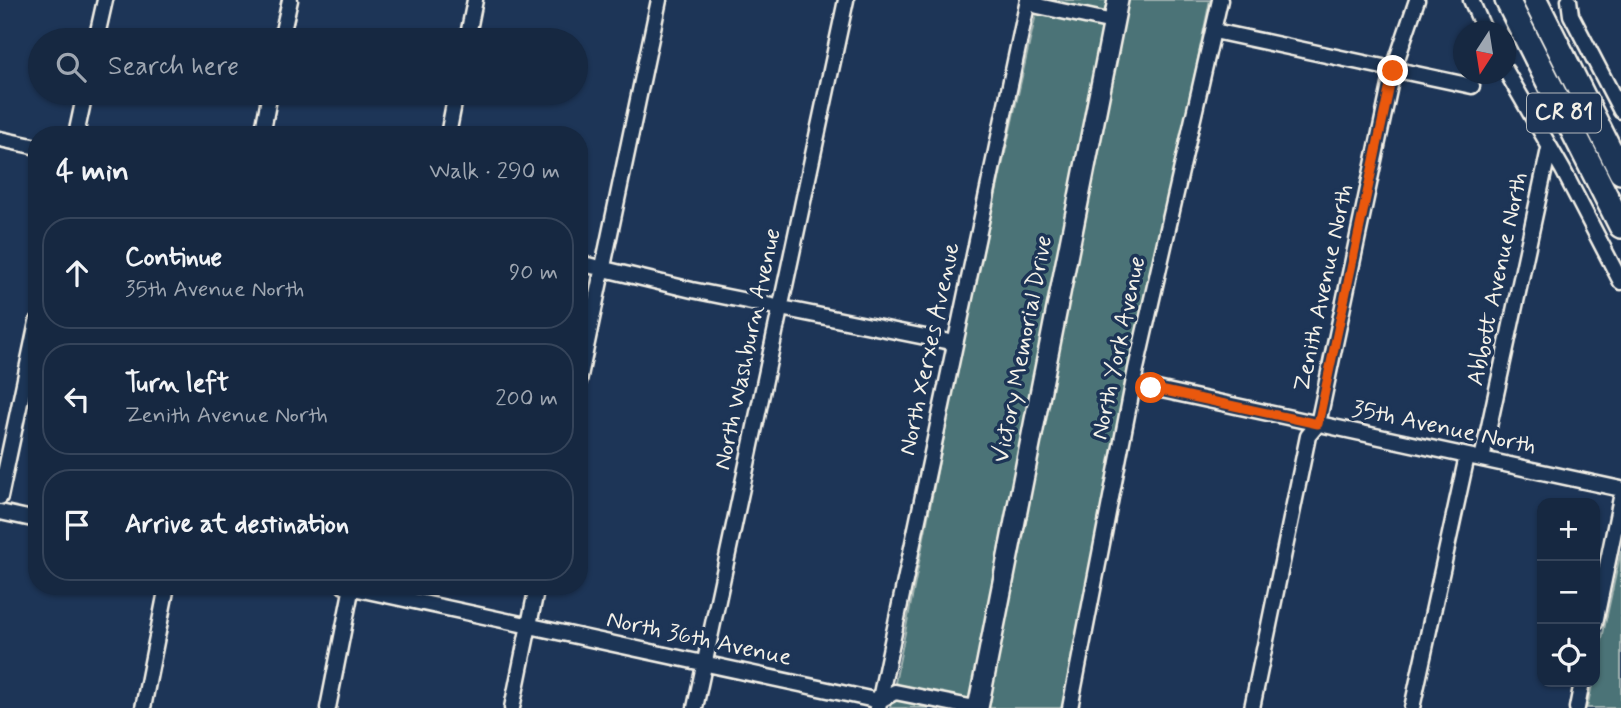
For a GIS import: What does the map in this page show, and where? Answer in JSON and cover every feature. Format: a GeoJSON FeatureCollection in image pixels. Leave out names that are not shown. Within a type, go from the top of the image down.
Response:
{"type":"FeatureCollection","features":[{"type":"Feature","properties":{"kind":"main road","name":"CR 81"},"geometry":{"type":"LineString","coordinates":[[1507,0],[1621,226]]}},
{"type":"Feature","properties":{"kind":"main road","name":"CR 81"},"geometry":{"type":"LineString","coordinates":[[1535,0],[1621,172]]}},
{"type":"Feature","properties":{"kind":"street"},"geometry":{"type":"LineString","coordinates":[[98,28],[104,0]]}},
{"type":"Feature","properties":{"kind":"street"},"geometry":{"type":"LineString","coordinates":[[284,28],[290,0]]}},
{"type":"Feature","properties":{"kind":"street"},"geometry":{"type":"LineString","coordinates":[[469,28],[475,0]]}},
{"type":"Feature","properties":{"kind":"street"},"geometry":{"type":"LineString","coordinates":[[588,339],[659,0]]}},
{"type":"Feature","properties":{"kind":"street","name":"North Washburn Avenue"},"geometry":{"type":"LineString","coordinates":[[695,708],[846,0]]}},
{"type":"Feature","properties":{"kind":"street","name":"North Xerxes Avenue"},"geometry":{"type":"LineString","coordinates":[[881,706],[1028,0]]}},
{"type":"Feature","properties":{"kind":"street"},"geometry":{"type":"LineString","coordinates":[[1034,0],[1038,6],[1113,22]]}},
{"type":"Feature","properties":{"kind":"street","name":"Victory Memorial Drive"},"geometry":{"type":"LineString","coordinates":[[977,708],[1118,0]]}},
{"type":"Feature","properties":{"kind":"street","name":"North York Avenue"},"geometry":{"type":"LineString","coordinates":[[1070,708],[1134,384],[1220,0]]}},
{"type":"Feature","properties":{"kind":"street","name":"Zenith Avenue North"},"geometry":{"type":"LineString","coordinates":[[1252,708],[1308,436],[1318,424],[1393,71],[1416,0]]}},
{"type":"Feature","properties":{"kind":"street"},"geometry":{"type":"LineString","coordinates":[[1471,0],[1480,21]]}},
{"type":"Feature","properties":{"kind":"street"},"geometry":{"type":"LineString","coordinates":[[1569,0],[1571,15],[1621,111]]}},
{"type":"Feature","properties":{"kind":"street"},"geometry":{"type":"LineString","coordinates":[[1214,31],[1472,86]]}},
{"type":"Feature","properties":{"kind":"street"},"geometry":{"type":"LineString","coordinates":[[1513,84],[1563,170],[1621,282]]}},
{"type":"Feature","properties":{"kind":"street"},"geometry":{"type":"LineString","coordinates":[[78,126],[82,105]]}},
{"type":"Feature","properties":{"kind":"street"},"geometry":{"type":"LineString","coordinates":[[264,126],[268,105]]}},
{"type":"Feature","properties":{"kind":"street"},"geometry":{"type":"LineString","coordinates":[[450,126],[454,105]]}},
{"type":"Feature","properties":{"kind":"street"},"geometry":{"type":"LineString","coordinates":[[0,139],[28,145]]}},
{"type":"Feature","properties":{"kind":"street","name":"Abbott Avenue North"},"geometry":{"type":"LineString","coordinates":[[1482,459],[1549,149]]}},
{"type":"Feature","properties":{"kind":"street"},"geometry":{"type":"LineString","coordinates":[[588,265],[955,343]]}},
{"type":"Feature","properties":{"kind":"street"},"geometry":{"type":"LineString","coordinates":[[0,497],[28,365]]}},
{"type":"Feature","properties":{"kind":"street","name":"35th Avenue North"},"geometry":{"type":"LineString","coordinates":[[1134,384],[1621,489]]}},
{"type":"Feature","properties":{"kind":"street"},"geometry":{"type":"LineString","coordinates":[[1412,708],[1467,456]]}},
{"type":"Feature","properties":{"kind":"street"},"geometry":{"type":"LineString","coordinates":[[1600,599],[1621,498]]}},
{"type":"Feature","properties":{"kind":"street"},"geometry":{"type":"LineString","coordinates":[[0,512],[28,518]]}},
{"type":"Feature","properties":{"kind":"street"},"geometry":{"type":"LineString","coordinates":[[143,708],[165,595]]}},
{"type":"Feature","properties":{"kind":"street"},"geometry":{"type":"LineString","coordinates":[[328,708],[348,595]]}},
{"type":"Feature","properties":{"kind":"street","name":"North 36th Avenue"},"geometry":{"type":"LineString","coordinates":[[387,595],[704,663],[881,706],[895,692],[977,708]]}},
{"type":"Feature","properties":{"kind":"street"},"geometry":{"type":"LineString","coordinates":[[512,708],[535,595]]}},
{"type":"Feature","properties":{"kind":"street"},"geometry":{"type":"LineString","coordinates":[[1577,708],[1581,687]]}},
{"type":"Feature","properties":{"kind":"green space"},"geometry":{"type":"Polygon","coordinates":[[[1039,0],[1210,0],[1065,708],[890,708],[962,346],[1039,0]]]}},
{"type":"Feature","properties":{"kind":"green space"},"geometry":{"type":"Polygon","coordinates":[[[1621,550],[1621,708],[1587,708],[1592,687],[1600,687],[1600,648],[1621,550]]]}},
{"type":"Feature","properties":{"kind":"route"},"geometry":{"type":"LineString","coordinates":[[1151,388],[1318,424],[1393,71]]}}]}
